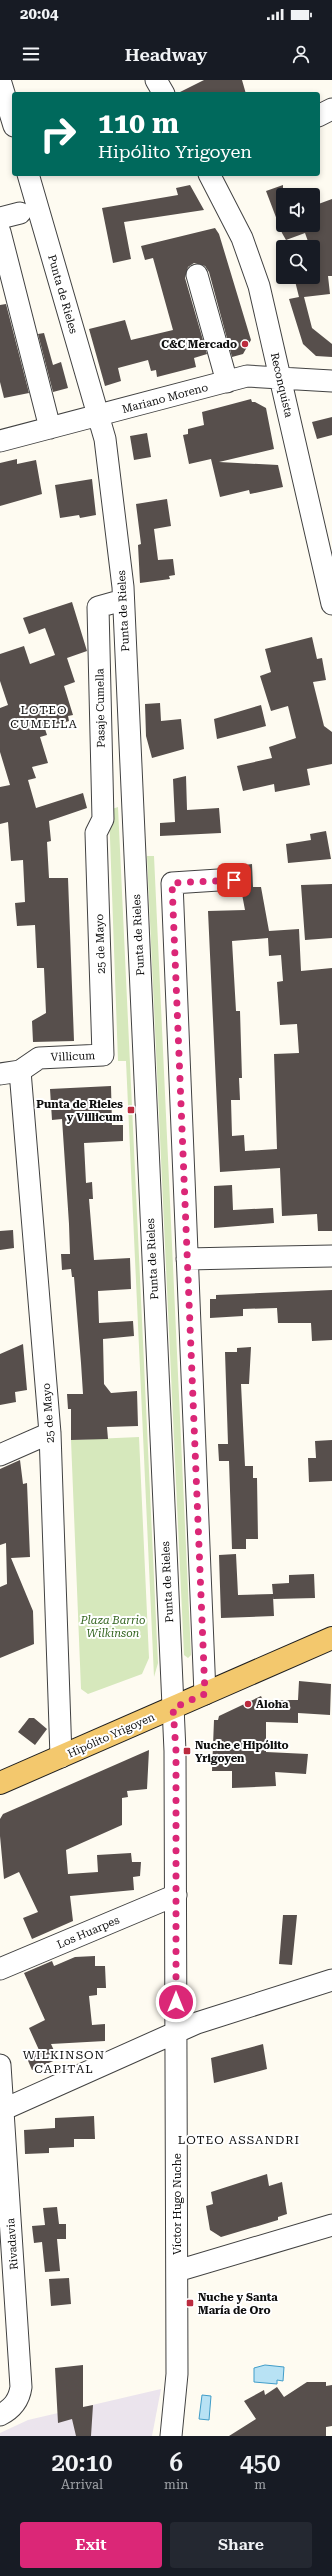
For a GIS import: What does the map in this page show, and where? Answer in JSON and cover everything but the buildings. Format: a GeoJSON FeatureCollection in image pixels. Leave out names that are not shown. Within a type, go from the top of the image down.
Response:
{"type":"FeatureCollection","features":[{"type":"Feature","properties":{"kind":"main road","name":"Hipólito Yrigoyen"},"geometry":{"type":"LineString","coordinates":[[0,1784],[332,1638]]}},
{"type":"Feature","properties":{"kind":"street"},"geometry":{"type":"LineString","coordinates":[[0,80],[12,119]]}},
{"type":"Feature","properties":{"kind":"street"},"geometry":{"type":"LineString","coordinates":[[156,80],[163,92]]}},
{"type":"Feature","properties":{"kind":"street"},"geometry":{"type":"LineString","coordinates":[[320,115],[332,109]]}},
{"type":"Feature","properties":{"kind":"street","name":"Punta de Rieles"},"geometry":{"type":"LineString","coordinates":[[29,176],[105,439],[115,510],[123,600],[173,1708]]}},
{"type":"Feature","properties":{"kind":"street","name":"Reconquista"},"geometry":{"type":"LineString","coordinates":[[210,176],[242,238],[260,286],[332,604]]}},
{"type":"Feature","properties":{"kind":"street"},"geometry":{"type":"LineString","coordinates":[[0,218],[20,213]]}},
{"type":"Feature","properties":{"kind":"street"},"geometry":{"type":"LineString","coordinates":[[0,232],[50,428]]}},
{"type":"Feature","properties":{"kind":"street"},"geometry":{"type":"LineString","coordinates":[[197,275],[227,382]]}},
{"type":"Feature","properties":{"kind":"street","name":"Mariano Moreno"},"geometry":{"type":"LineString","coordinates":[[0,441],[248,376],[332,381]]}},
{"type":"Feature","properties":{"kind":"street","name":"Pasaje Cumella"},"geometry":{"type":"LineString","coordinates":[[96,833],[103,819],[98,607],[123,600]]}},
{"type":"Feature","properties":{"kind":"street","name":"25 de Mayo"},"geometry":{"type":"LineString","coordinates":[[96,833],[103,1055]]}},
{"type":"Feature","properties":{"kind":"street"},"geometry":{"type":"LineString","coordinates":[[205,1694],[172,883],[234,880]]}},
{"type":"Feature","properties":{"kind":"street","name":"Villicum"},"geometry":{"type":"LineString","coordinates":[[10,1072],[39,1058],[103,1055]]}},
{"type":"Feature","properties":{"kind":"street","name":"25 de Mayo"},"geometry":{"type":"LineString","coordinates":[[10,1072],[50,1433],[61,1757]]}},
{"type":"Feature","properties":{"kind":"street"},"geometry":{"type":"LineString","coordinates":[[187,1259],[332,1256]]}},
{"type":"Feature","properties":{"kind":"street"},"geometry":{"type":"LineString","coordinates":[[0,1455],[50,1433]]}},
{"type":"Feature","properties":{"kind":"street","name":"Víctor Hugo Nuche"},"geometry":{"type":"LineString","coordinates":[[171,2436],[177,2390],[176,1895],[173,1708]]}},
{"type":"Feature","properties":{"kind":"street","name":"Los Huarpes"},"geometry":{"type":"LineString","coordinates":[[0,1969],[176,1895]]}},
{"type":"Feature","properties":{"kind":"street"},"geometry":{"type":"LineString","coordinates":[[2,2111],[198,2023],[332,1980]]}},
{"type":"Feature","properties":{"kind":"street","name":"Rivadavia"},"geometry":{"type":"LineString","coordinates":[[0,2065],[22,2387],[18,2398],[8,2411],[0,2415]]}},
{"type":"Feature","properties":{"kind":"street"},"geometry":{"type":"LineString","coordinates":[[177,2271],[332,2225]]}},
{"type":"Feature","properties":{"kind":"shaded area"},"geometry":{"type":"Polygon","coordinates":[[[161,2389],[152,2436],[0,2436],[0,2433],[28,2420],[161,2389]]]}},
{"type":"Feature","properties":{"kind":"green space"},"geometry":{"type":"Polygon","coordinates":[[[118,807],[158,1663],[154,1677],[126,1061],[118,1061],[109,810],[118,807]]]}},
{"type":"Feature","properties":{"kind":"green space"},"geometry":{"type":"Polygon","coordinates":[[[147,856],[154,856],[191,1655],[188,1658],[184,1655],[147,856]]]}},
{"type":"Feature","properties":{"kind":"green space","name":"Plaza Barrio Wilkinson"},"geometry":{"type":"Polygon","coordinates":[[[139,1437],[149,1658],[142,1674],[88,1694],[81,1689],[71,1440],[139,1437]]]}},
{"type":"Feature","properties":{"kind":"water"},"geometry":{"type":"Polygon","coordinates":[[[265,2365],[284,2367],[283,2381],[277,2380],[277,2384],[254,2382],[254,2368],[265,2365]]]}},
{"type":"Feature","properties":{"kind":"water"},"geometry":{"type":"Polygon","coordinates":[[[202,2395],[211,2396],[209,2420],[199,2419],[202,2395]]]}},
{"type":"Feature","properties":{"kind":"place","name":"C&C Mercado"},"geometry":{"type":"Point","coordinates":[245,344]}},
{"type":"Feature","properties":{"kind":"place","name":"Punta de Rieles y Villicum"},"geometry":{"type":"Point","coordinates":[131,1110]}},
{"type":"Feature","properties":{"kind":"place","name":"Aloha"},"geometry":{"type":"Point","coordinates":[248,1704]}},
{"type":"Feature","properties":{"kind":"place","name":"Nuche e Hipólito Yrigoyen"},"geometry":{"type":"Point","coordinates":[187,1751]}},
{"type":"Feature","properties":{"kind":"place","name":"Nuche y Santa María de Oro"},"geometry":{"type":"Point","coordinates":[190,2303]}},
{"type":"Feature","properties":{"kind":"district","name":"LOTEO CUMELLA"},"geometry":{"type":"Point","coordinates":[44,717]}},
{"type":"Feature","properties":{"kind":"district","name":"WILKINSON CAPITAL"},"geometry":{"type":"Point","coordinates":[64,2062]}},
{"type":"Feature","properties":{"kind":"district","name":"LOTEO ASSANDRI"},"geometry":{"type":"Point","coordinates":[239,2140]}},
{"type":"Feature","properties":{"kind":"route"},"geometry":{"type":"LineString","coordinates":[[176,2002],[176,1751],[173,1708],[205,1694],[172,883],[234,880]]}}]}
